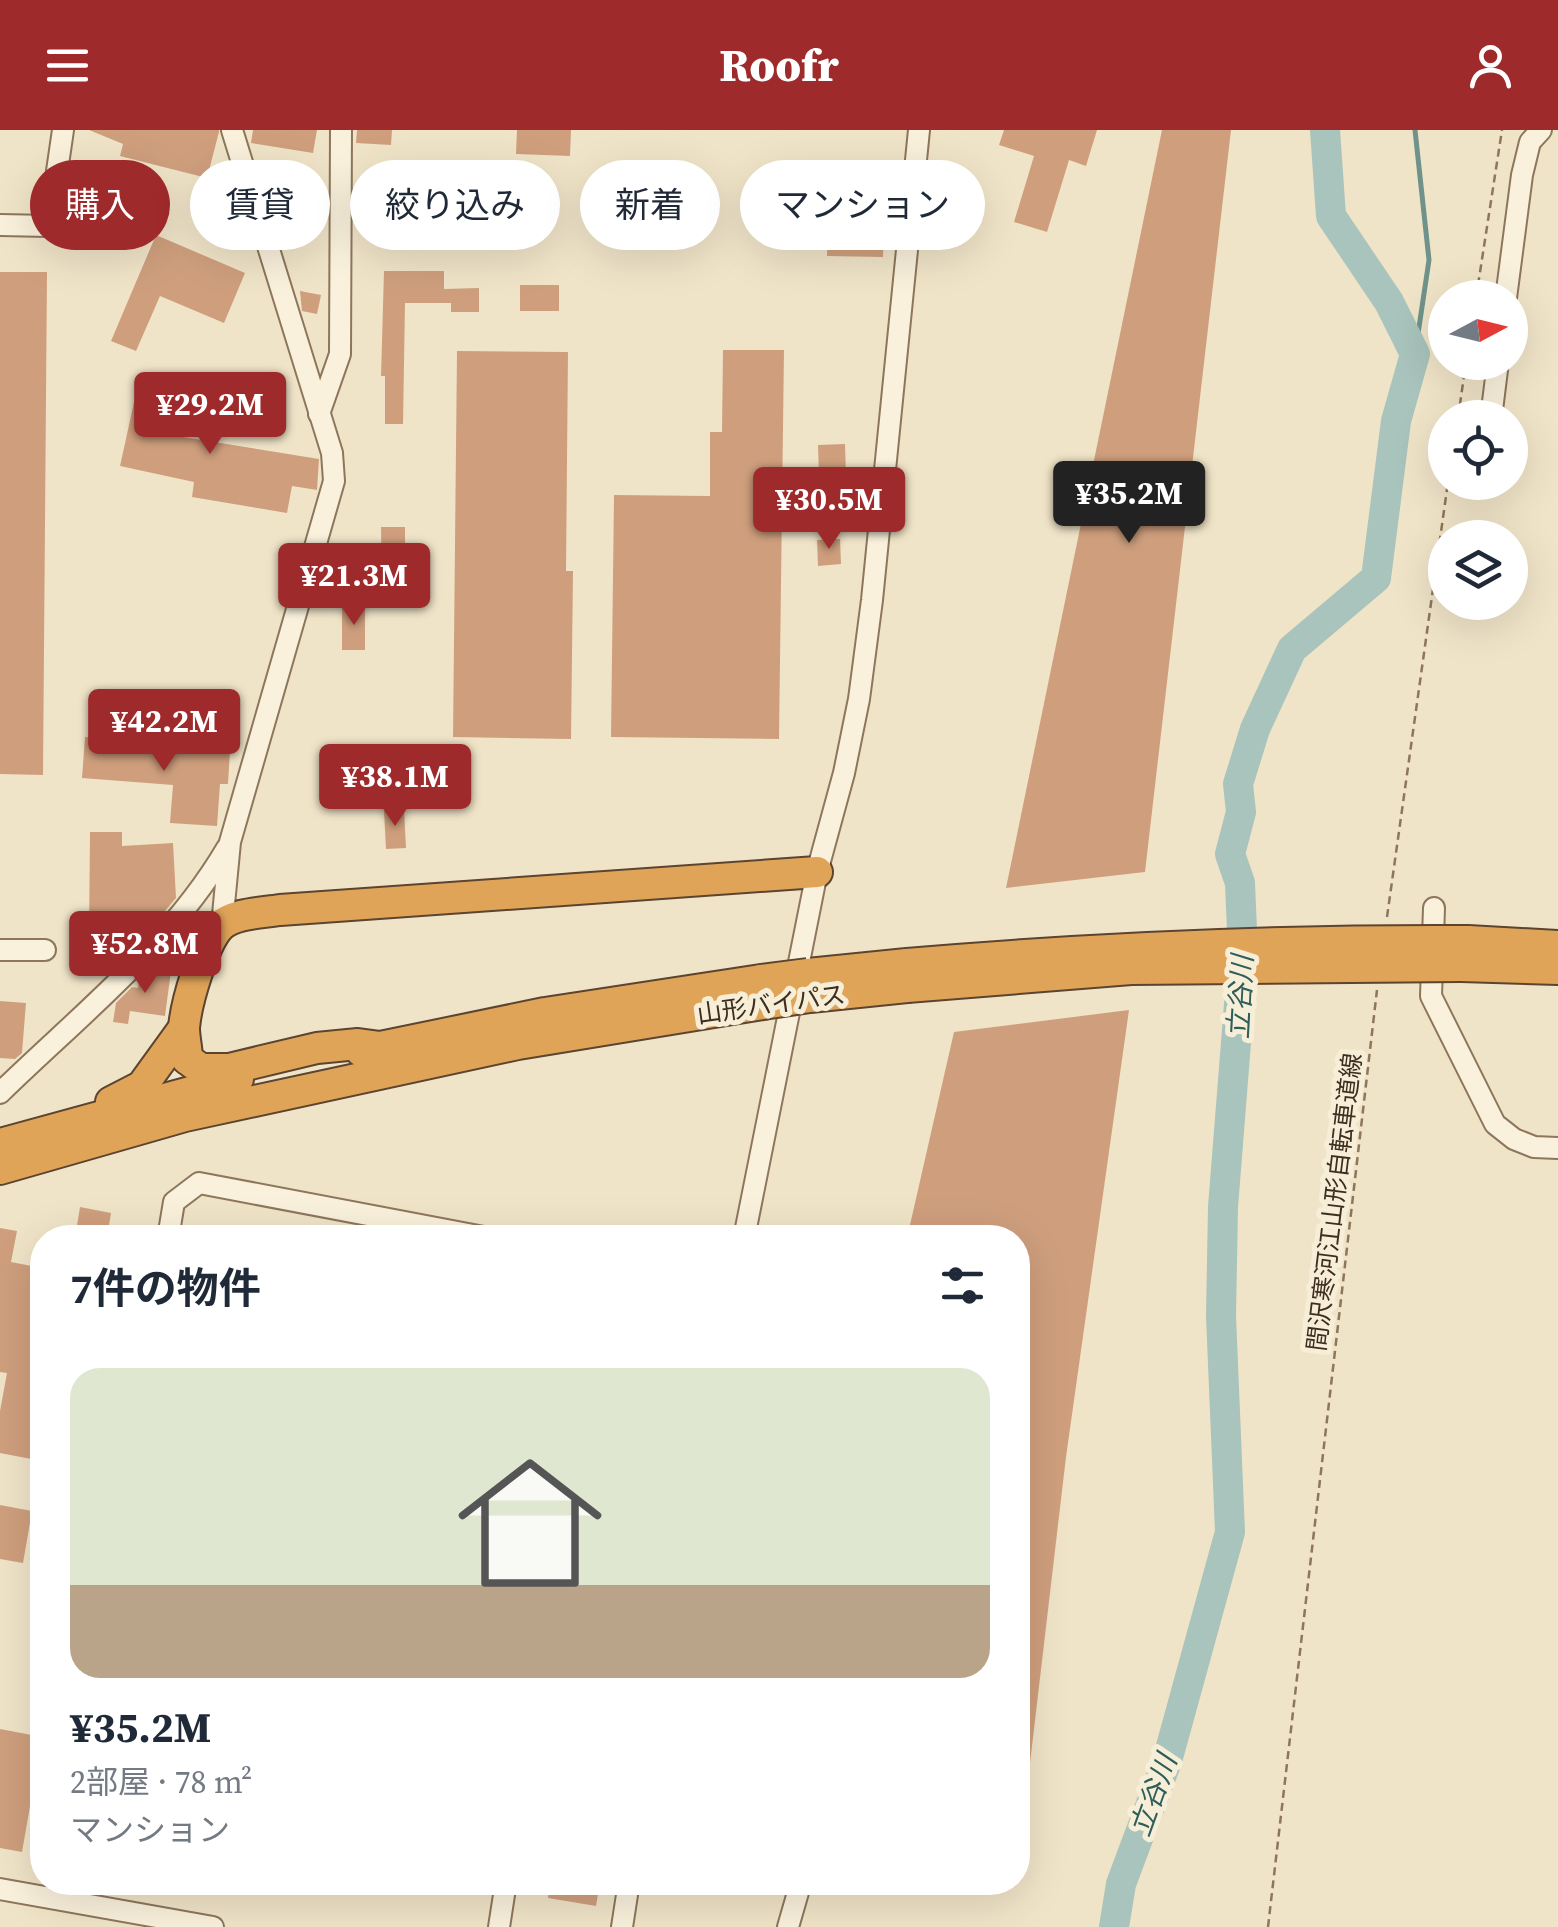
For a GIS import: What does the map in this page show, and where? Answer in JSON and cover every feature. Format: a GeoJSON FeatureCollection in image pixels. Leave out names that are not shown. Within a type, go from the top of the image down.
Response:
{"type":"FeatureCollection","features":[{"type":"Feature","properties":{"kind":"highway"},"geometry":{"type":"LineString","coordinates":[[380,1047],[358,1044],[317,1048],[228,1069],[201,1069],[188,1059],[184,1028],[208,944],[222,924],[243,915],[280,910],[817,872]]}},
{"type":"Feature","properties":{"kind":"highway","name":"山形バイパス"},"geometry":{"type":"LineString","coordinates":[[0,1144],[281,1067],[546,1013],[907,975],[1131,969],[1558,946]]}},
{"type":"Feature","properties":{"kind":"highway","name":"山形バイパス"},"geometry":{"type":"LineString","coordinates":[[1464,953],[1558,969]]}},
{"type":"Feature","properties":{"kind":"highway","name":"山形バイパス"},"geometry":{"type":"LineString","coordinates":[[0,1169],[185,1116],[762,992]]}},
{"type":"Feature","properties":{"kind":"highway"},"geometry":{"type":"LineString","coordinates":[[0,1134],[100,1107],[142,1086],[184,1028]]}},
{"type":"Feature","properties":{"kind":"street"},"geometry":{"type":"LineString","coordinates":[[0,226],[49,226],[63,130]]}},
{"type":"Feature","properties":{"kind":"street"},"geometry":{"type":"LineString","coordinates":[[222,924],[230,842],[334,481],[332,453],[232,130]]}},
{"type":"Feature","properties":{"kind":"street"},"geometry":{"type":"LineString","coordinates":[[319,415],[340,354],[341,130]]}},
{"type":"Feature","properties":{"kind":"street"},"geometry":{"type":"LineString","coordinates":[[747,1225],[817,872],[844,774],[862,679],[918,130]]}},
{"type":"Feature","properties":{"kind":"street"},"geometry":{"type":"LineString","coordinates":[[1508,280],[1522,174],[1530,142],[1542,130]]}},
{"type":"Feature","properties":{"kind":"street"},"geometry":{"type":"LineString","coordinates":[[0,1093],[158,941],[202,891],[230,842]]}},
{"type":"Feature","properties":{"kind":"street"},"geometry":{"type":"LineString","coordinates":[[1434,908],[1432,996],[1495,1124],[1524,1143],[1558,1148]]}},
{"type":"Feature","properties":{"kind":"street"},"geometry":{"type":"LineString","coordinates":[[0,950],[44,950]]}},
{"type":"Feature","properties":{"kind":"street"},"geometry":{"type":"LineString","coordinates":[[170,1225],[174,1202],[199,1184],[419,1225]]}},
{"type":"Feature","properties":{"kind":"street"},"geometry":{"type":"LineString","coordinates":[[0,1889],[30,1890]]}},
{"type":"Feature","properties":{"kind":"street"},"geometry":{"type":"LineString","coordinates":[[78,1895],[213,1927]]}},
{"type":"Feature","properties":{"kind":"street"},"geometry":{"type":"LineString","coordinates":[[499,1927],[504,1895]]}},
{"type":"Feature","properties":{"kind":"street"},"geometry":{"type":"LineString","coordinates":[[622,1927],[627,1895]]}},
{"type":"Feature","properties":{"kind":"street"},"geometry":{"type":"LineString","coordinates":[[788,1927],[797,1895]]}},
{"type":"Feature","properties":{"kind":"path"},"geometry":{"type":"LineString","coordinates":[[1479,280],[1502,130]]}},
{"type":"Feature","properties":{"kind":"path"},"geometry":{"type":"LineString","coordinates":[[1385,930],[1445,500]]}},
{"type":"Feature","properties":{"kind":"path","name":"間沢寒河江山形自転車道線"},"geometry":{"type":"LineString","coordinates":[[1268,1927],[1352,1184],[1378,988]]}},
{"type":"Feature","properties":{"kind":"building"},"geometry":{"type":"Polygon","coordinates":[[[89,130],[219,130],[212,160],[190,160],[190,174],[170,169],[170,160],[120,156],[123,144],[89,130]]]}},
{"type":"Feature","properties":{"kind":"building"},"geometry":{"type":"Polygon","coordinates":[[[253,130],[317,130],[313,153],[251,143],[253,130]]]}},
{"type":"Feature","properties":{"kind":"building"},"geometry":{"type":"Polygon","coordinates":[[[357,130],[392,130],[391,145],[356,143],[357,130]]]}},
{"type":"Feature","properties":{"kind":"building"},"geometry":{"type":"Polygon","coordinates":[[[517,130],[571,130],[570,156],[516,154],[517,130]]]}},
{"type":"Feature","properties":{"kind":"building"},"geometry":{"type":"Polygon","coordinates":[[[1004,130],[1097,130],[1086,166],[1069,160],[1047,232],[1014,222],[1034,156],[999,145],[1004,130]]]}},
{"type":"Feature","properties":{"kind":"building"},"geometry":{"type":"Polygon","coordinates":[[[1162,130],[1231,130],[1145,872],[1006,888],[1162,130]]]}},
{"type":"Feature","properties":{"kind":"building"},"geometry":{"type":"Polygon","coordinates":[[[170,241],[245,273],[224,323],[160,296],[136,351],[111,341],[150,250],[170,250],[170,241]]]}},
{"type":"Feature","properties":{"kind":"building"},"geometry":{"type":"Polygon","coordinates":[[[827,250],[883,250],[883,257],[827,256],[827,250]]]}},
{"type":"Feature","properties":{"kind":"building"},"geometry":{"type":"Polygon","coordinates":[[[384,271],[444,271],[444,289],[479,288],[479,312],[451,312],[451,303],[405,303],[403,424],[385,424],[385,376],[381,376],[384,271]]]}},
{"type":"Feature","properties":{"kind":"building"},"geometry":{"type":"Polygon","coordinates":[[[0,272],[47,272],[43,775],[0,774],[0,272]]]}},
{"type":"Feature","properties":{"kind":"building"},"geometry":{"type":"Polygon","coordinates":[[[520,285],[559,285],[559,311],[520,311],[520,285]]]}},
{"type":"Feature","properties":{"kind":"building"},"geometry":{"type":"Polygon","coordinates":[[[300,291],[321,295],[317,314],[302,311],[300,291]]]}},
{"type":"Feature","properties":{"kind":"building"},"geometry":{"type":"Polygon","coordinates":[[[723,350],[784,350],[779,739],[611,737],[614,495],[710,496],[710,432],[722,432],[723,350]]]}},
{"type":"Feature","properties":{"kind":"building"},"geometry":{"type":"Polygon","coordinates":[[[457,351],[568,352],[566,571],[573,571],[571,739],[453,737],[457,351]]]}},
{"type":"Feature","properties":{"kind":"building"},"geometry":{"type":"Polygon","coordinates":[[[138,384],[192,396],[183,437],[319,459],[317,490],[292,486],[287,513],[192,497],[194,482],[120,466],[138,384]]]}},
{"type":"Feature","properties":{"kind":"building"},"geometry":{"type":"Polygon","coordinates":[[[845,444],[846,475],[819,476],[818,445],[845,444]]]}},
{"type":"Feature","properties":{"kind":"building"},"geometry":{"type":"Polygon","coordinates":[[[381,527],[405,527],[405,560],[399,560],[400,605],[382,606],[381,527]]]}},
{"type":"Feature","properties":{"kind":"building"},"geometry":{"type":"Polygon","coordinates":[[[840,539],[841,564],[818,566],[817,540],[840,539]]]}},
{"type":"Feature","properties":{"kind":"building"},"geometry":{"type":"Polygon","coordinates":[[[342,607],[365,607],[365,650],[342,650],[342,607]]]}},
{"type":"Feature","properties":{"kind":"building"},"geometry":{"type":"Polygon","coordinates":[[[85,737],[230,751],[228,784],[220,784],[217,826],[170,823],[173,785],[82,778],[85,737]]]}},
{"type":"Feature","properties":{"kind":"building"},"geometry":{"type":"Polygon","coordinates":[[[334,764],[364,764],[365,798],[334,798],[334,764]]]}},
{"type":"Feature","properties":{"kind":"building"},"geometry":{"type":"Polygon","coordinates":[[[404,809],[406,848],[386,849],[384,811],[404,809]]]}},
{"type":"Feature","properties":{"kind":"building"},"geometry":{"type":"Polygon","coordinates":[[[90,832],[122,832],[122,846],[173,843],[176,898],[164,912],[118,914],[119,934],[89,936],[90,832]]]}},
{"type":"Feature","properties":{"kind":"building"},"geometry":{"type":"Polygon","coordinates":[[[150,968],[171,971],[165,1016],[130,1011],[128,1024],[113,1022],[116,1003],[132,987],[138,988],[139,980],[150,968]]]}},
{"type":"Feature","properties":{"kind":"building"},"geometry":{"type":"Polygon","coordinates":[[[0,1001],[26,1003],[22,1053],[15,1059],[0,1058],[0,1001]]]}},
{"type":"Feature","properties":{"kind":"building"},"geometry":{"type":"Polygon","coordinates":[[[1129,1010],[1066,1457],[1030,1763],[1030,1225],[910,1225],[954,1032],[1129,1010]]]}},
{"type":"Feature","properties":{"kind":"building"},"geometry":{"type":"Polygon","coordinates":[[[80,1207],[111,1213],[109,1225],[77,1225],[80,1207]]]}},
{"type":"Feature","properties":{"kind":"building"},"geometry":{"type":"Polygon","coordinates":[[[0,1228],[17,1231],[11,1262],[30,1266],[30,1459],[0,1453],[0,1411],[7,1373],[0,1372],[0,1228]]]}},
{"type":"Feature","properties":{"kind":"building"},"geometry":{"type":"Polygon","coordinates":[[[0,1505],[30,1511],[23,1563],[0,1559],[0,1505]]]}},
{"type":"Feature","properties":{"kind":"building"},"geometry":{"type":"Polygon","coordinates":[[[0,1729],[30,1735],[30,1806],[22,1852],[0,1848],[0,1729]]]}},
{"type":"Feature","properties":{"kind":"building"},"geometry":{"type":"Polygon","coordinates":[[[548,1895],[598,1895],[596,1906],[548,1898],[548,1895]]]}},
{"type":"Feature","properties":{"kind":"waterway","name":"立谷川"},"geometry":{"type":"LineString","coordinates":[[1114,1927],[1121,1884],[1167,1761],[1230,1532],[1221,1316],[1223,1207],[1243,954],[1240,883],[1230,854],[1241,812],[1238,784],[1255,729],[1292,649],[1376,578],[1396,421],[1415,354],[1389,302],[1331,216],[1325,130]]}},
{"type":"Feature","properties":{"kind":"waterway"},"geometry":{"type":"LineString","coordinates":[[1415,130],[1429,260],[1415,354]]}}]}
